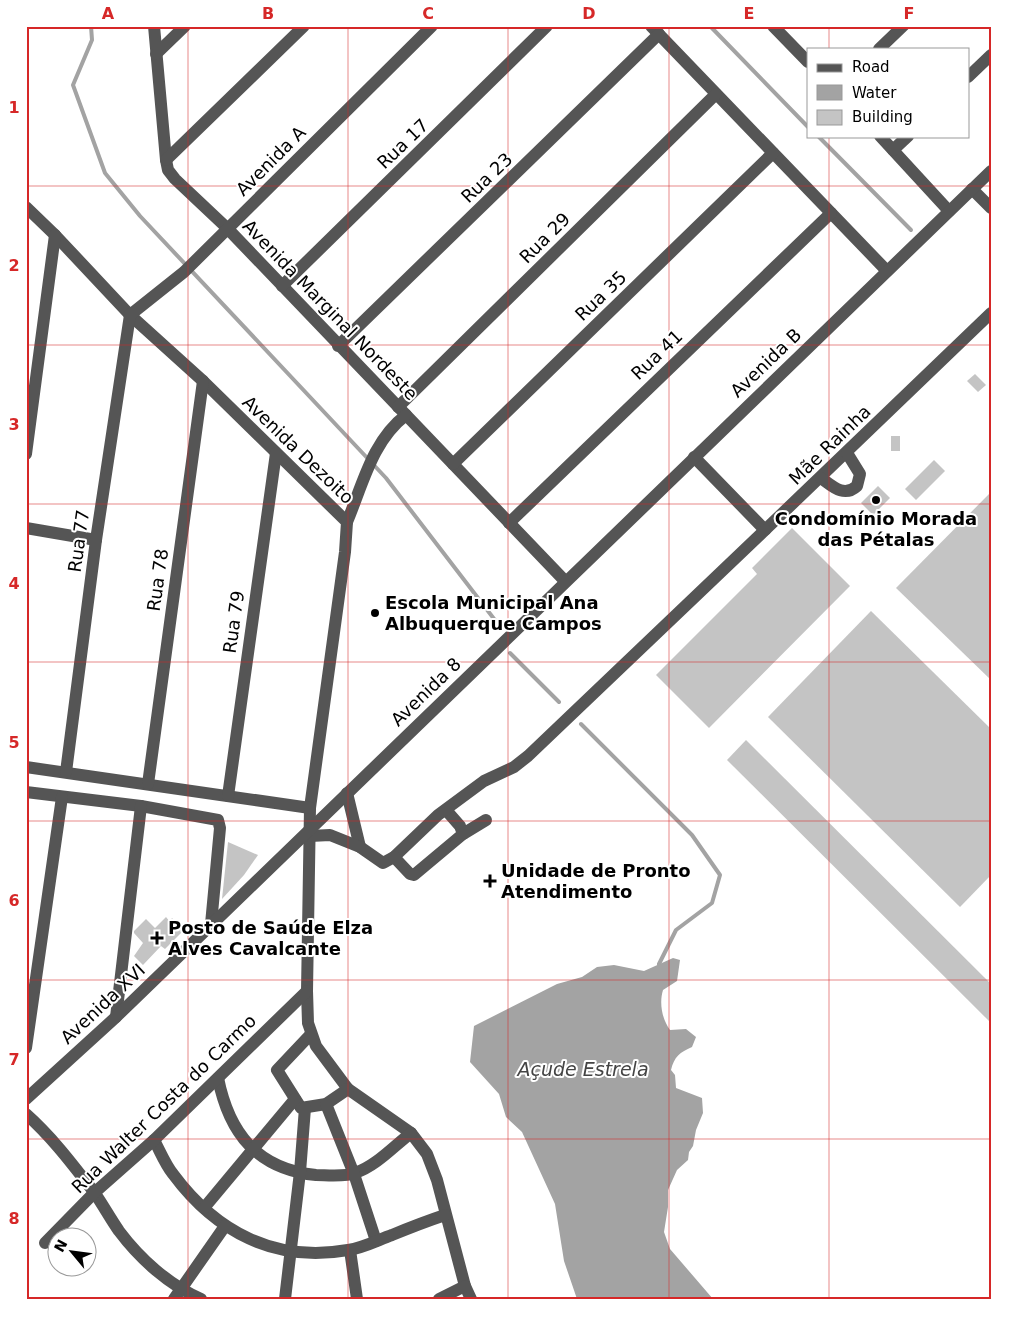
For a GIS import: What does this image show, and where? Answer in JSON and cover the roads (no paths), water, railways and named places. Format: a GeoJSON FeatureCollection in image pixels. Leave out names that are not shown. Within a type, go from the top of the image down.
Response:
{"type":"FeatureCollection","features":[{"type":"Feature","properties":{"kind":"street","name":"Avenida Marginal Nordeste"},"geometry":{"type":"LineString","coordinates":[[154,26],[166,160],[168,170],[174,179],[227,228],[565,581]]}},
{"type":"Feature","properties":{"kind":"street"},"geometry":{"type":"LineString","coordinates":[[156,54],[185,26]]}},
{"type":"Feature","properties":{"kind":"street"},"geometry":{"type":"LineString","coordinates":[[166,160],[304,26]]}},
{"type":"Feature","properties":{"kind":"street","name":"Avenida A"},"geometry":{"type":"LineString","coordinates":[[130,315],[184,272],[432,26]]}},
{"type":"Feature","properties":{"kind":"street","name":"Rua 17"},"geometry":{"type":"LineString","coordinates":[[282,286],[547,26]]}},
{"type":"Feature","properties":{"kind":"street"},"geometry":{"type":"LineString","coordinates":[[880,48],[903,26]]}},
{"type":"Feature","properties":{"kind":"street"},"geometry":{"type":"LineString","coordinates":[[779,28],[807,61]]}},
{"type":"Feature","properties":{"kind":"street"},"geometry":{"type":"LineString","coordinates":[[655,30],[887,271]]}},
{"type":"Feature","properties":{"kind":"street","name":"Rua 23"},"geometry":{"type":"LineString","coordinates":[[338,346],[655,30]]}},
{"type":"Feature","properties":{"kind":"street"},"geometry":{"type":"LineString","coordinates":[[970,75],[991,56]]}},
{"type":"Feature","properties":{"kind":"street","name":"Rua 29"},"geometry":{"type":"LineString","coordinates":[[347,522],[367,469],[381,440],[396,422],[402,411],[716,94]]}},
{"type":"Feature","properties":{"kind":"street"},"geometry":{"type":"LineString","coordinates":[[882,138],[949,211]]}},
{"type":"Feature","properties":{"kind":"street"},"geometry":{"type":"LineString","coordinates":[[893,150],[906,138]]}},
{"type":"Feature","properties":{"kind":"street","name":"Rua 35"},"geometry":{"type":"LineString","coordinates":[[454,464],[773,153]]}},
{"type":"Feature","properties":{"kind":"street","name":"Avenida B"},"geometry":{"type":"LineString","coordinates":[[565,581],[991,171]]}},
{"type":"Feature","properties":{"kind":"street"},"geometry":{"type":"LineString","coordinates":[[972,189],[991,208]]}},
{"type":"Feature","properties":{"kind":"street","name":"Avenida Dezoito"},"geometry":{"type":"LineString","coordinates":[[26,207],[130,315],[203,381],[347,522],[345,552],[310,808],[308,1023],[316,1046],[348,1089],[411,1133],[427,1154],[437,1180],[465,1286],[471,1299]]}},
{"type":"Feature","properties":{"kind":"street","name":"Rua 41"},"geometry":{"type":"LineString","coordinates":[[509,522],[830,213]]}},
{"type":"Feature","properties":{"kind":"street"},"geometry":{"type":"LineString","coordinates":[[26,454],[28,425],[55,235]]}},
{"type":"Feature","properties":{"kind":"street","name":"Mãe Rainha"},"geometry":{"type":"LineString","coordinates":[[394,857],[446,810],[484,781],[514,767],[528,756],[821,478],[991,313]]}},
{"type":"Feature","properties":{"kind":"street","name":"Rua 77"},"geometry":{"type":"LineString","coordinates":[[66,772],[96,540],[130,315]]}},
{"type":"Feature","properties":{"kind":"street","name":"Rua 78"},"geometry":{"type":"LineString","coordinates":[[148,784],[203,381]]}},
{"type":"Feature","properties":{"kind":"street","name":"Rua 79"},"geometry":{"type":"LineString","coordinates":[[228,796],[276,453]]}},
{"type":"Feature","properties":{"kind":"street"},"geometry":{"type":"LineString","coordinates":[[821,478],[841,492],[850,491],[857,486],[860,474],[847,453]]}},
{"type":"Feature","properties":{"kind":"street"},"geometry":{"type":"LineString","coordinates":[[694,457],[765,530]]}},
{"type":"Feature","properties":{"kind":"street"},"geometry":{"type":"LineString","coordinates":[[26,528],[96,540]]}},
{"type":"Feature","properties":{"kind":"street","name":"Avenida 8"},"geometry":{"type":"LineString","coordinates":[[310,832],[347,793],[565,581]]}},
{"type":"Feature","properties":{"kind":"street"},"geometry":{"type":"LineString","coordinates":[[26,767],[310,808]]}},
{"type":"Feature","properties":{"kind":"street"},"geometry":{"type":"LineString","coordinates":[[26,792],[141,806],[218,820],[220,824],[211,924]]}},
{"type":"Feature","properties":{"kind":"street"},"geometry":{"type":"LineString","coordinates":[[347,793],[360,847]]}},
{"type":"Feature","properties":{"kind":"street"},"geometry":{"type":"LineString","coordinates":[[26,1048],[62,797]]}},
{"type":"Feature","properties":{"kind":"street"},"geometry":{"type":"LineString","coordinates":[[116,1017],[141,806]]}},
{"type":"Feature","properties":{"kind":"street"},"geometry":{"type":"LineString","coordinates":[[446,810],[460,826],[462,834]]}},
{"type":"Feature","properties":{"kind":"street"},"geometry":{"type":"LineString","coordinates":[[310,832],[330,835],[360,847],[383,863],[394,857],[410,874],[414,875],[462,834],[486,820]]}},
{"type":"Feature","properties":{"kind":"street","name":"Avenida XVI"},"geometry":{"type":"LineString","coordinates":[[26,1099],[116,1017],[211,924],[310,832]]}},
{"type":"Feature","properties":{"kind":"street","name":"Rua Walter Costa do Carmo"},"geometry":{"type":"LineString","coordinates":[[45,1243],[94,1193],[154,1140],[307,991]]}},
{"type":"Feature","properties":{"kind":"street"},"geometry":{"type":"LineString","coordinates":[[284,1299],[300,1172],[300,1103],[277,1070],[311,1034]]}},
{"type":"Feature","properties":{"kind":"street"},"geometry":{"type":"LineString","coordinates":[[218,1078],[223,1101],[237,1130],[253,1150],[276,1164],[300,1172],[325,1175],[354,1174],[374,1162],[411,1133]]}},
{"type":"Feature","properties":{"kind":"street"},"geometry":{"type":"LineString","coordinates":[[204,1208],[253,1150],[300,1103],[326,1104],[348,1089]]}},
{"type":"Feature","properties":{"kind":"street"},"geometry":{"type":"LineString","coordinates":[[326,1104],[354,1174],[376,1241]]}},
{"type":"Feature","properties":{"kind":"street"},"geometry":{"type":"LineString","coordinates":[[26,1114],[42,1128],[94,1193],[120,1232],[140,1255],[178,1294],[201,1299]]}},
{"type":"Feature","properties":{"kind":"street"},"geometry":{"type":"LineString","coordinates":[[154,1140],[171,1172],[204,1208],[226,1226],[247,1238],[290,1252],[350,1250],[445,1215]]}},
{"type":"Feature","properties":{"kind":"street"},"geometry":{"type":"LineString","coordinates":[[178,1294],[226,1226]]}},
{"type":"Feature","properties":{"kind":"street"},"geometry":{"type":"LineString","coordinates":[[350,1250],[357,1299]]}},
{"type":"Feature","properties":{"kind":"street"},"geometry":{"type":"LineString","coordinates":[[439,1299],[465,1286]]}},
{"type":"Feature","properties":{"kind":"water","name":"Açude Estrela"},"geometry":{"type":"Polygon","coordinates":[[[673,958],[680,960],[677,981],[663,990],[661,1005],[663,1016],[670,1030],[686,1029],[696,1037],[692,1047],[676,1058],[671,1070],[675,1075],[676,1088],[702,1098],[703,1113],[688,1160],[677,1170],[668,1190],[668,1207],[664,1232],[670,1249],[713,1299],[577,1299],[564,1261],[555,1204],[522,1132],[506,1117],[499,1094],[470,1062],[474,1026],[557,984],[582,977],[597,967],[614,965],[644,971],[673,958]]]}},
{"type":"Feature","properties":{"kind":"waterway"},"geometry":{"type":"LineString","coordinates":[[91,26],[92,40],[73,85],[105,173],[140,216],[386,478],[501,628]]}},
{"type":"Feature","properties":{"kind":"waterway"},"geometry":{"type":"LineString","coordinates":[[710,26],[807,126]]}},
{"type":"Feature","properties":{"kind":"waterway"},"geometry":{"type":"LineString","coordinates":[[820,138],[911,230]]}},
{"type":"Feature","properties":{"kind":"waterway"},"geometry":{"type":"LineString","coordinates":[[510,653],[559,702]]}},
{"type":"Feature","properties":{"kind":"waterway"},"geometry":{"type":"LineString","coordinates":[[581,724],[692,835],[720,875],[712,903],[676,930],[659,964]]}},
{"type":"Feature","properties":{"kind":"place","name":"Condomínio Morada das Pétalas"},"geometry":{"type":"Point","coordinates":[876,500]}},
{"type":"Feature","properties":{"kind":"place","name":"Escola Municipal Ana Albuquerque Campos"},"geometry":{"type":"Point","coordinates":[375,613]}},
{"type":"Feature","properties":{"kind":"place","name":"Unidade de Pronto Atendimento"},"geometry":{"type":"Point","coordinates":[490,881]}},
{"type":"Feature","properties":{"kind":"place","name":"Posto de Saúde Elza Alves Cavalcante"},"geometry":{"type":"Point","coordinates":[157,938]}}]}
